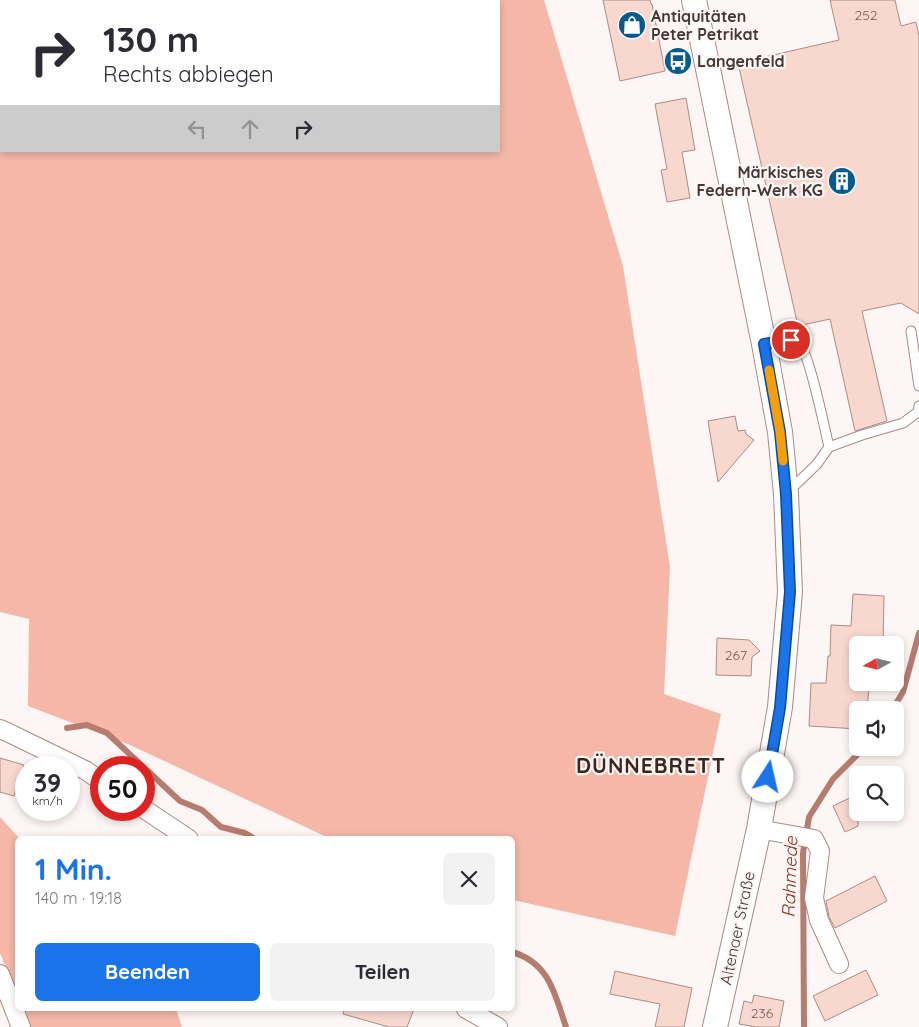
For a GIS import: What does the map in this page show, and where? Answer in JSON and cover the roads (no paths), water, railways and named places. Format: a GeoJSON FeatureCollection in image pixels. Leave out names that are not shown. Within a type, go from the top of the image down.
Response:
{"type":"FeatureCollection","features":[{"type":"Feature","properties":{"kind":"main road","name":"Altenaer Straße"},"geometry":{"type":"LineString","coordinates":[[694,0],[780,432],[786,494],[790,592],[780,708],[759,829],[715,1027]]}},
{"type":"Feature","properties":{"kind":"street"},"geometry":{"type":"LineString","coordinates":[[0,730],[90,773]]}},
{"type":"Feature","properties":{"kind":"street"},"geometry":{"type":"LineString","coordinates":[[155,816],[184,836]]}},
{"type":"Feature","properties":{"kind":"street"},"geometry":{"type":"LineString","coordinates":[[759,829],[814,839],[820,851],[814,898],[819,920],[839,964]]}},
{"type":"Feature","properties":{"kind":"street"},"geometry":{"type":"LineString","coordinates":[[0,974],[21,1027]]}},
{"type":"Feature","properties":{"kind":"street"},"geometry":{"type":"LineString","coordinates":[[470,1011],[498,1027]]}},
{"type":"Feature","properties":{"kind":"lane"},"geometry":{"type":"LineString","coordinates":[[911,331],[919,386]]}},
{"type":"Feature","properties":{"kind":"lane"},"geometry":{"type":"LineString","coordinates":[[764,344],[791,340],[799,344],[807,358],[829,448]]}},
{"type":"Feature","properties":{"kind":"lane"},"geometry":{"type":"LineString","coordinates":[[786,494],[817,464],[829,448],[862,435],[904,423],[918,412],[919,406]]}},
{"type":"Feature","properties":{"kind":"waterway","name":"Rahmede"},"geometry":{"type":"LineString","coordinates":[[898,701],[903,692],[919,633]]}},
{"type":"Feature","properties":{"kind":"waterway"},"geometry":{"type":"LineString","coordinates":[[67,728],[87,725],[107,733],[180,801],[202,810],[221,827],[250,836]]}},
{"type":"Feature","properties":{"kind":"waterway","name":"Rahmede"},"geometry":{"type":"LineString","coordinates":[[804,1027],[803,853],[809,817],[833,779],[856,756]]}},
{"type":"Feature","properties":{"kind":"waterway"},"geometry":{"type":"LineString","coordinates":[[515,953],[525,957],[543,972],[554,992],[566,1027]]}},
{"type":"Feature","properties":{"kind":"place","name":"Antiquitäten Peter Petrikat"},"geometry":{"type":"Point","coordinates":[632,25]}},
{"type":"Feature","properties":{"kind":"place","name":"Langenfeld"},"geometry":{"type":"Point","coordinates":[678,61]}},
{"type":"Feature","properties":{"kind":"place","name":"Märkisches Federn-Werk KG"},"geometry":{"type":"Point","coordinates":[842,181]}},
{"type":"Feature","properties":{"kind":"district","name":"DÜNNEBRETT"},"geometry":{"type":"Point","coordinates":[651,766]}}]}
